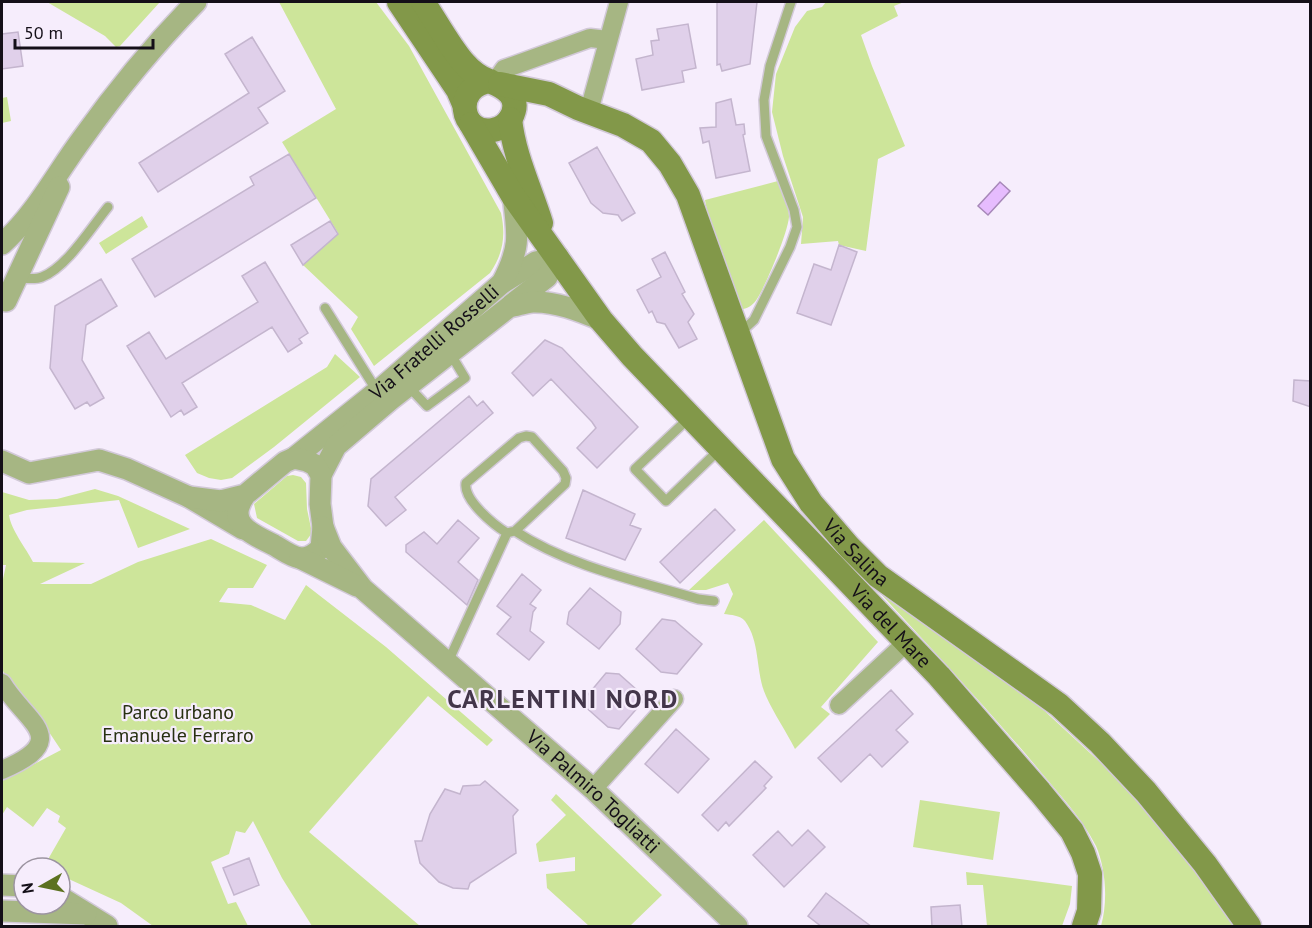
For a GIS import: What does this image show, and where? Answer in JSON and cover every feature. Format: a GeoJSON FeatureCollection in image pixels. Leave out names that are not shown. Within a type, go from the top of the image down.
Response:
{"type":"FeatureCollection","features":[{"type":"Feature","properties":{"kind":"main road"},"geometry":{"type":"LineString","coordinates":[[399,2],[458,90],[468,114],[513,196],[552,248]]}},
{"type":"Feature","properties":{"kind":"main road"},"geometry":{"type":"LineString","coordinates":[[423,2],[464,63],[477,74],[506,88],[513,101],[511,117],[520,166],[552,248]]}},
{"type":"Feature","properties":{"kind":"main road"},"geometry":{"type":"LineString","coordinates":[[495,83],[549,93],[584,109],[548,106],[511,117],[504,126],[488,131],[479,129],[468,114],[470,91],[476,86],[495,83]]}},
{"type":"Feature","properties":{"kind":"main road","name":"Via Salina"},"geometry":{"type":"LineString","coordinates":[[584,109],[623,125],[651,141],[670,164],[688,195],[783,459],[811,504],[878,576],[1059,705],[1100,743],[1146,792],[1205,864],[1250,927]]}},
{"type":"Feature","properties":{"kind":"main road","name":"Via del Mare"},"geometry":{"type":"LineString","coordinates":[[552,248],[601,320],[632,356],[907,642],[963,703],[1072,831],[1090,874],[1089,911],[1084,927]]}},
{"type":"Feature","properties":{"kind":"street"},"geometry":{"type":"LineString","coordinates":[[2,244],[26,220],[118,88],[162,36],[196,2]]}},
{"type":"Feature","properties":{"kind":"street"},"geometry":{"type":"LineString","coordinates":[[584,109],[619,2]]}},
{"type":"Feature","properties":{"kind":"street"},"geometry":{"type":"LineString","coordinates":[[495,83],[504,69],[590,38],[608,40]]}},
{"type":"Feature","properties":{"kind":"street"},"geometry":{"type":"LineString","coordinates":[[4,307],[10,275],[79,143]]}},
{"type":"Feature","properties":{"kind":"street","name":"Via Fratelli Rosselli"},"geometry":{"type":"LineString","coordinates":[[294,458],[377,391],[502,283],[513,262],[518,244],[513,196]]}},
{"type":"Feature","properties":{"kind":"street"},"geometry":{"type":"LineString","coordinates":[[502,283],[536,262],[552,248]]}},
{"type":"Feature","properties":{"kind":"street"},"geometry":{"type":"LineString","coordinates":[[509,307],[547,277],[552,248]]}},
{"type":"Feature","properties":{"kind":"street","name":"Via Fratelli Rosselli"},"geometry":{"type":"LineString","coordinates":[[321,475],[336,446],[509,307],[533,302],[548,304],[574,309],[601,320]]}},
{"type":"Feature","properties":{"kind":"street"},"geometry":{"type":"LineString","coordinates":[[243,529],[237,516],[238,506],[245,495],[285,462],[294,458],[315,465],[321,475],[320,504],[323,527],[321,548],[314,555],[300,558]]}},
{"type":"Feature","properties":{"kind":"street"},"geometry":{"type":"LineString","coordinates":[[2,461],[29,473],[99,460],[127,469],[189,497],[243,529],[363,589]]}},
{"type":"Feature","properties":{"kind":"street"},"geometry":{"type":"LineString","coordinates":[[189,497],[221,501],[245,495]]}},
{"type":"Feature","properties":{"kind":"street"},"geometry":{"type":"LineString","coordinates":[[323,527],[331,548],[363,589]]}},
{"type":"Feature","properties":{"kind":"street","name":"Via Palmiro Togliatti"},"geometry":{"type":"LineString","coordinates":[[363,589],[593,789],[737,927]]}},
{"type":"Feature","properties":{"kind":"street"},"geometry":{"type":"LineString","coordinates":[[839,705],[907,642]]}},
{"type":"Feature","properties":{"kind":"street"},"geometry":{"type":"LineString","coordinates":[[2,686],[38,727],[40,737],[36,750],[26,759],[2,770]]}},
{"type":"Feature","properties":{"kind":"street"},"geometry":{"type":"LineString","coordinates":[[593,789],[674,699]]}},
{"type":"Feature","properties":{"kind":"street"},"geometry":{"type":"LineString","coordinates":[[72,905],[107,927]]}},
{"type":"Feature","properties":{"kind":"street"},"geometry":{"type":"LineString","coordinates":[[2,911],[86,914]]}},
{"type":"Feature","properties":{"kind":"lane"},"geometry":{"type":"LineString","coordinates":[[738,335],[754,320],[790,247],[797,227],[794,210],[766,136],[764,100],[771,66],[791,2]]}},
{"type":"Feature","properties":{"kind":"lane"},"geometry":{"type":"LineString","coordinates":[[10,275],[39,279],[50,273],[65,260],[108,207]]}},
{"type":"Feature","properties":{"kind":"lane"},"geometry":{"type":"LineString","coordinates":[[325,308],[377,391]]}},
{"type":"Feature","properties":{"kind":"lane"},"geometry":{"type":"LineString","coordinates":[[408,386],[427,406],[465,378],[450,353]]}},
{"type":"Feature","properties":{"kind":"lane"},"geometry":{"type":"LineString","coordinates":[[690,417],[635,469],[666,501],[720,449]]}},
{"type":"Feature","properties":{"kind":"lane"},"geometry":{"type":"LineString","coordinates":[[448,662],[511,532],[565,484],[566,477],[563,471],[532,437],[526,436],[519,438],[466,483],[465,489],[468,497],[497,526],[511,532],[536,545],[586,564],[698,599],[714,601]]}},
{"type":"Feature","properties":{"kind":"green space"},"geometry":{"type":"Polygon","coordinates":[[[47,2],[160,2],[120,46],[116,47],[105,36],[47,2]]]}},
{"type":"Feature","properties":{"kind":"green space"},"geometry":{"type":"Polygon","coordinates":[[[279,2],[376,2],[409,46],[501,213],[502,244],[498,259],[490,273],[374,366],[351,329],[358,317],[303,265],[338,233],[282,142],[336,109],[279,2]]]}},
{"type":"Feature","properties":{"kind":"green space"},"geometry":{"type":"Polygon","coordinates":[[[826,2],[904,2],[894,6],[898,16],[861,35],[905,146],[878,159],[866,251],[839,245],[838,241],[801,244],[803,217],[783,156],[772,112],[776,74],[795,27],[807,11],[822,7],[826,2]]]}},
{"type":"Feature","properties":{"kind":"green space"},"geometry":{"type":"Polygon","coordinates":[[[7,97],[11,121],[2,123],[2,98],[7,97]]]}},
{"type":"Feature","properties":{"kind":"green space"},"geometry":{"type":"Polygon","coordinates":[[[778,181],[788,207],[788,224],[761,292],[753,304],[743,309],[739,306],[713,241],[705,200],[778,181]]]}},
{"type":"Feature","properties":{"kind":"green space"},"geometry":{"type":"Polygon","coordinates":[[[142,216],[148,227],[106,254],[99,243],[142,216]]]}},
{"type":"Feature","properties":{"kind":"green space"},"geometry":{"type":"Polygon","coordinates":[[[335,354],[360,377],[232,478],[221,480],[197,473],[185,455],[327,367],[335,354]]]}},
{"type":"Feature","properties":{"kind":"green space"},"geometry":{"type":"Polygon","coordinates":[[[287,476],[301,477],[306,483],[307,509],[312,533],[306,541],[298,541],[257,518],[254,504],[287,476]]]}},
{"type":"Feature","properties":{"kind":"green space","name":"Parco urbano Emanuele Ferraro"},"geometry":{"type":"Polygon","coordinates":[[[95,489],[118,496],[190,529],[138,548],[119,500],[27,510],[9,515],[16,533],[33,562],[85,563],[40,584],[91,584],[138,562],[211,539],[267,565],[253,588],[228,588],[219,602],[251,605],[285,620],[306,585],[386,647],[493,740],[487,746],[428,696],[309,832],[420,926],[312,926],[282,878],[253,821],[245,833],[236,831],[229,854],[211,862],[228,904],[236,902],[248,926],[153,926],[121,903],[72,881],[72,856],[50,856],[66,828],[58,822],[60,816],[47,808],[33,827],[7,807],[2,815],[2,781],[61,750],[41,720],[10,685],[2,669],[2,584],[6,565],[2,565],[2,492],[29,500],[57,499],[95,489]]]}},
{"type":"Feature","properties":{"kind":"green space"},"geometry":{"type":"Polygon","coordinates":[[[764,520],[878,642],[821,707],[830,714],[795,749],[766,696],[750,630],[741,618],[724,614],[733,594],[728,583],[706,590],[689,590],[764,520]]]}},
{"type":"Feature","properties":{"kind":"green space"},"geometry":{"type":"Polygon","coordinates":[[[879,592],[1024,692],[1102,764],[1165,830],[1236,926],[1101,926],[1105,907],[1104,875],[1096,846],[1083,824],[997,721],[879,592]]]}},
{"type":"Feature","properties":{"kind":"green space"},"geometry":{"type":"Polygon","coordinates":[[[556,794],[662,895],[630,926],[589,926],[547,888],[546,874],[575,871],[575,857],[539,862],[536,844],[566,815],[551,800],[556,794]]]}},
{"type":"Feature","properties":{"kind":"green space"},"geometry":{"type":"Polygon","coordinates":[[[920,800],[1000,812],[993,860],[913,847],[920,800]]]}},
{"type":"Feature","properties":{"kind":"green space"},"geometry":{"type":"Polygon","coordinates":[[[966,872],[1072,886],[1070,904],[1062,926],[987,926],[983,885],[967,885],[966,872]]]}},
{"type":"Feature","properties":{"kind":"shaded area"},"geometry":{"type":"Polygon","coordinates":[[[1000,182],[1010,191],[988,215],[978,206],[1000,182]]]}},
{"type":"Feature","properties":{"kind":"building"},"geometry":{"type":"Polygon","coordinates":[[[717,2],[757,2],[750,64],[722,71],[720,64],[717,65],[717,2]]]}},
{"type":"Feature","properties":{"kind":"building"},"geometry":{"type":"Polygon","coordinates":[[[688,24],[696,68],[682,71],[684,82],[642,90],[636,59],[653,55],[651,41],[659,40],[657,29],[688,24]]]}},
{"type":"Feature","properties":{"kind":"building"},"geometry":{"type":"Polygon","coordinates":[[[18,32],[23,66],[2,69],[2,34],[18,32]]]}},
{"type":"Feature","properties":{"kind":"building"},"geometry":{"type":"Polygon","coordinates":[[[252,37],[285,91],[258,108],[268,123],[158,192],[139,163],[249,93],[225,54],[252,37]]]}},
{"type":"Feature","properties":{"kind":"building"},"geometry":{"type":"Polygon","coordinates":[[[731,99],[736,125],[744,124],[745,134],[743,135],[750,171],[716,178],[709,141],[703,143],[700,128],[716,127],[716,103],[731,99]]]}},
{"type":"Feature","properties":{"kind":"building"},"geometry":{"type":"Polygon","coordinates":[[[597,147],[635,213],[622,221],[618,215],[603,213],[591,203],[569,163],[597,147]]]}},
{"type":"Feature","properties":{"kind":"building"},"geometry":{"type":"Polygon","coordinates":[[[289,154],[316,198],[155,297],[132,259],[254,185],[250,177],[289,154]]]}},
{"type":"Feature","properties":{"kind":"building"},"geometry":{"type":"Polygon","coordinates":[[[330,221],[338,234],[303,265],[291,245],[330,221]]]}},
{"type":"Feature","properties":{"kind":"building"},"geometry":{"type":"Polygon","coordinates":[[[839,245],[857,252],[831,325],[797,313],[814,264],[831,270],[839,245]]]}},
{"type":"Feature","properties":{"kind":"building"},"geometry":{"type":"Polygon","coordinates":[[[665,252],[685,292],[682,294],[694,314],[688,322],[697,339],[679,348],[665,324],[657,322],[652,311],[649,313],[637,290],[661,277],[652,259],[665,252]]]}},
{"type":"Feature","properties":{"kind":"building"},"geometry":{"type":"Polygon","coordinates":[[[265,262],[308,333],[299,339],[302,343],[288,352],[272,327],[182,383],[197,407],[184,415],[181,410],[171,417],[127,346],[149,332],[166,359],[258,302],[242,276],[265,262]]]}},
{"type":"Feature","properties":{"kind":"building"},"geometry":{"type":"Polygon","coordinates":[[[101,279],[117,306],[86,325],[82,360],[104,398],[90,406],[87,402],[75,409],[50,368],[55,306],[101,279]]]}},
{"type":"Feature","properties":{"kind":"building"},"geometry":{"type":"Polygon","coordinates":[[[545,340],[562,348],[638,427],[597,468],[577,448],[596,428],[592,422],[551,379],[533,396],[512,373],[545,340]]]}},
{"type":"Feature","properties":{"kind":"building"},"geometry":{"type":"Polygon","coordinates":[[[1294,380],[1311,381],[1311,407],[1293,401],[1294,380]]]}},
{"type":"Feature","properties":{"kind":"building"},"geometry":{"type":"Polygon","coordinates":[[[469,396],[477,406],[483,401],[493,413],[395,497],[406,510],[386,526],[368,506],[371,479],[469,396]]]}},
{"type":"Feature","properties":{"kind":"building"},"geometry":{"type":"Polygon","coordinates":[[[583,490],[635,514],[630,525],[641,529],[625,560],[566,538],[583,490]]]}},
{"type":"Feature","properties":{"kind":"building"},"geometry":{"type":"Polygon","coordinates":[[[715,509],[735,530],[680,583],[660,562],[715,509]]]}},
{"type":"Feature","properties":{"kind":"building"},"geometry":{"type":"Polygon","coordinates":[[[458,520],[479,538],[458,562],[478,580],[467,605],[406,552],[406,545],[424,532],[437,544],[458,520]]]}},
{"type":"Feature","properties":{"kind":"building"},"geometry":{"type":"Polygon","coordinates":[[[522,574],[541,590],[530,604],[536,608],[533,612],[530,631],[544,642],[529,660],[497,634],[511,617],[497,606],[522,574]]]}},
{"type":"Feature","properties":{"kind":"building"},"geometry":{"type":"Polygon","coordinates":[[[590,588],[621,612],[620,624],[599,649],[567,624],[569,612],[590,588]]]}},
{"type":"Feature","properties":{"kind":"building"},"geometry":{"type":"Polygon","coordinates":[[[662,619],[675,621],[702,644],[677,674],[661,672],[636,649],[662,619]]]}},
{"type":"Feature","properties":{"kind":"building"},"geometry":{"type":"Polygon","coordinates":[[[606,673],[619,674],[646,698],[619,729],[608,727],[581,703],[606,673]]]}},
{"type":"Feature","properties":{"kind":"building"},"geometry":{"type":"Polygon","coordinates":[[[891,690],[913,714],[896,730],[908,742],[882,767],[870,754],[841,782],[818,758],[891,690]]]}},
{"type":"Feature","properties":{"kind":"building"},"geometry":{"type":"Polygon","coordinates":[[[676,729],[709,759],[678,793],[645,764],[676,729]]]}},
{"type":"Feature","properties":{"kind":"building"},"geometry":{"type":"Polygon","coordinates":[[[755,761],[772,777],[764,786],[766,788],[729,826],[726,822],[718,831],[702,815],[755,761]]]}},
{"type":"Feature","properties":{"kind":"building"},"geometry":{"type":"Polygon","coordinates":[[[485,781],[518,810],[513,816],[516,853],[470,883],[468,889],[453,888],[439,882],[420,863],[415,841],[422,841],[430,814],[445,789],[460,794],[463,786],[480,785],[485,781]]]}},
{"type":"Feature","properties":{"kind":"building"},"geometry":{"type":"Polygon","coordinates":[[[808,830],[825,847],[784,887],[753,855],[778,831],[792,846],[808,830]]]}},
{"type":"Feature","properties":{"kind":"building"},"geometry":{"type":"Polygon","coordinates":[[[249,858],[259,885],[234,895],[223,868],[249,858]]]}},
{"type":"Feature","properties":{"kind":"building"},"geometry":{"type":"Polygon","coordinates":[[[826,893],[872,927],[822,927],[808,916],[826,893]]]}},
{"type":"Feature","properties":{"kind":"building"},"geometry":{"type":"Polygon","coordinates":[[[960,905],[962,927],[932,927],[931,907],[960,905]]]}},
{"type":"Feature","properties":{"kind":"district","name":"CARLENTINI NORD"},"geometry":{"type":"Point","coordinates":[563,699]}}]}
